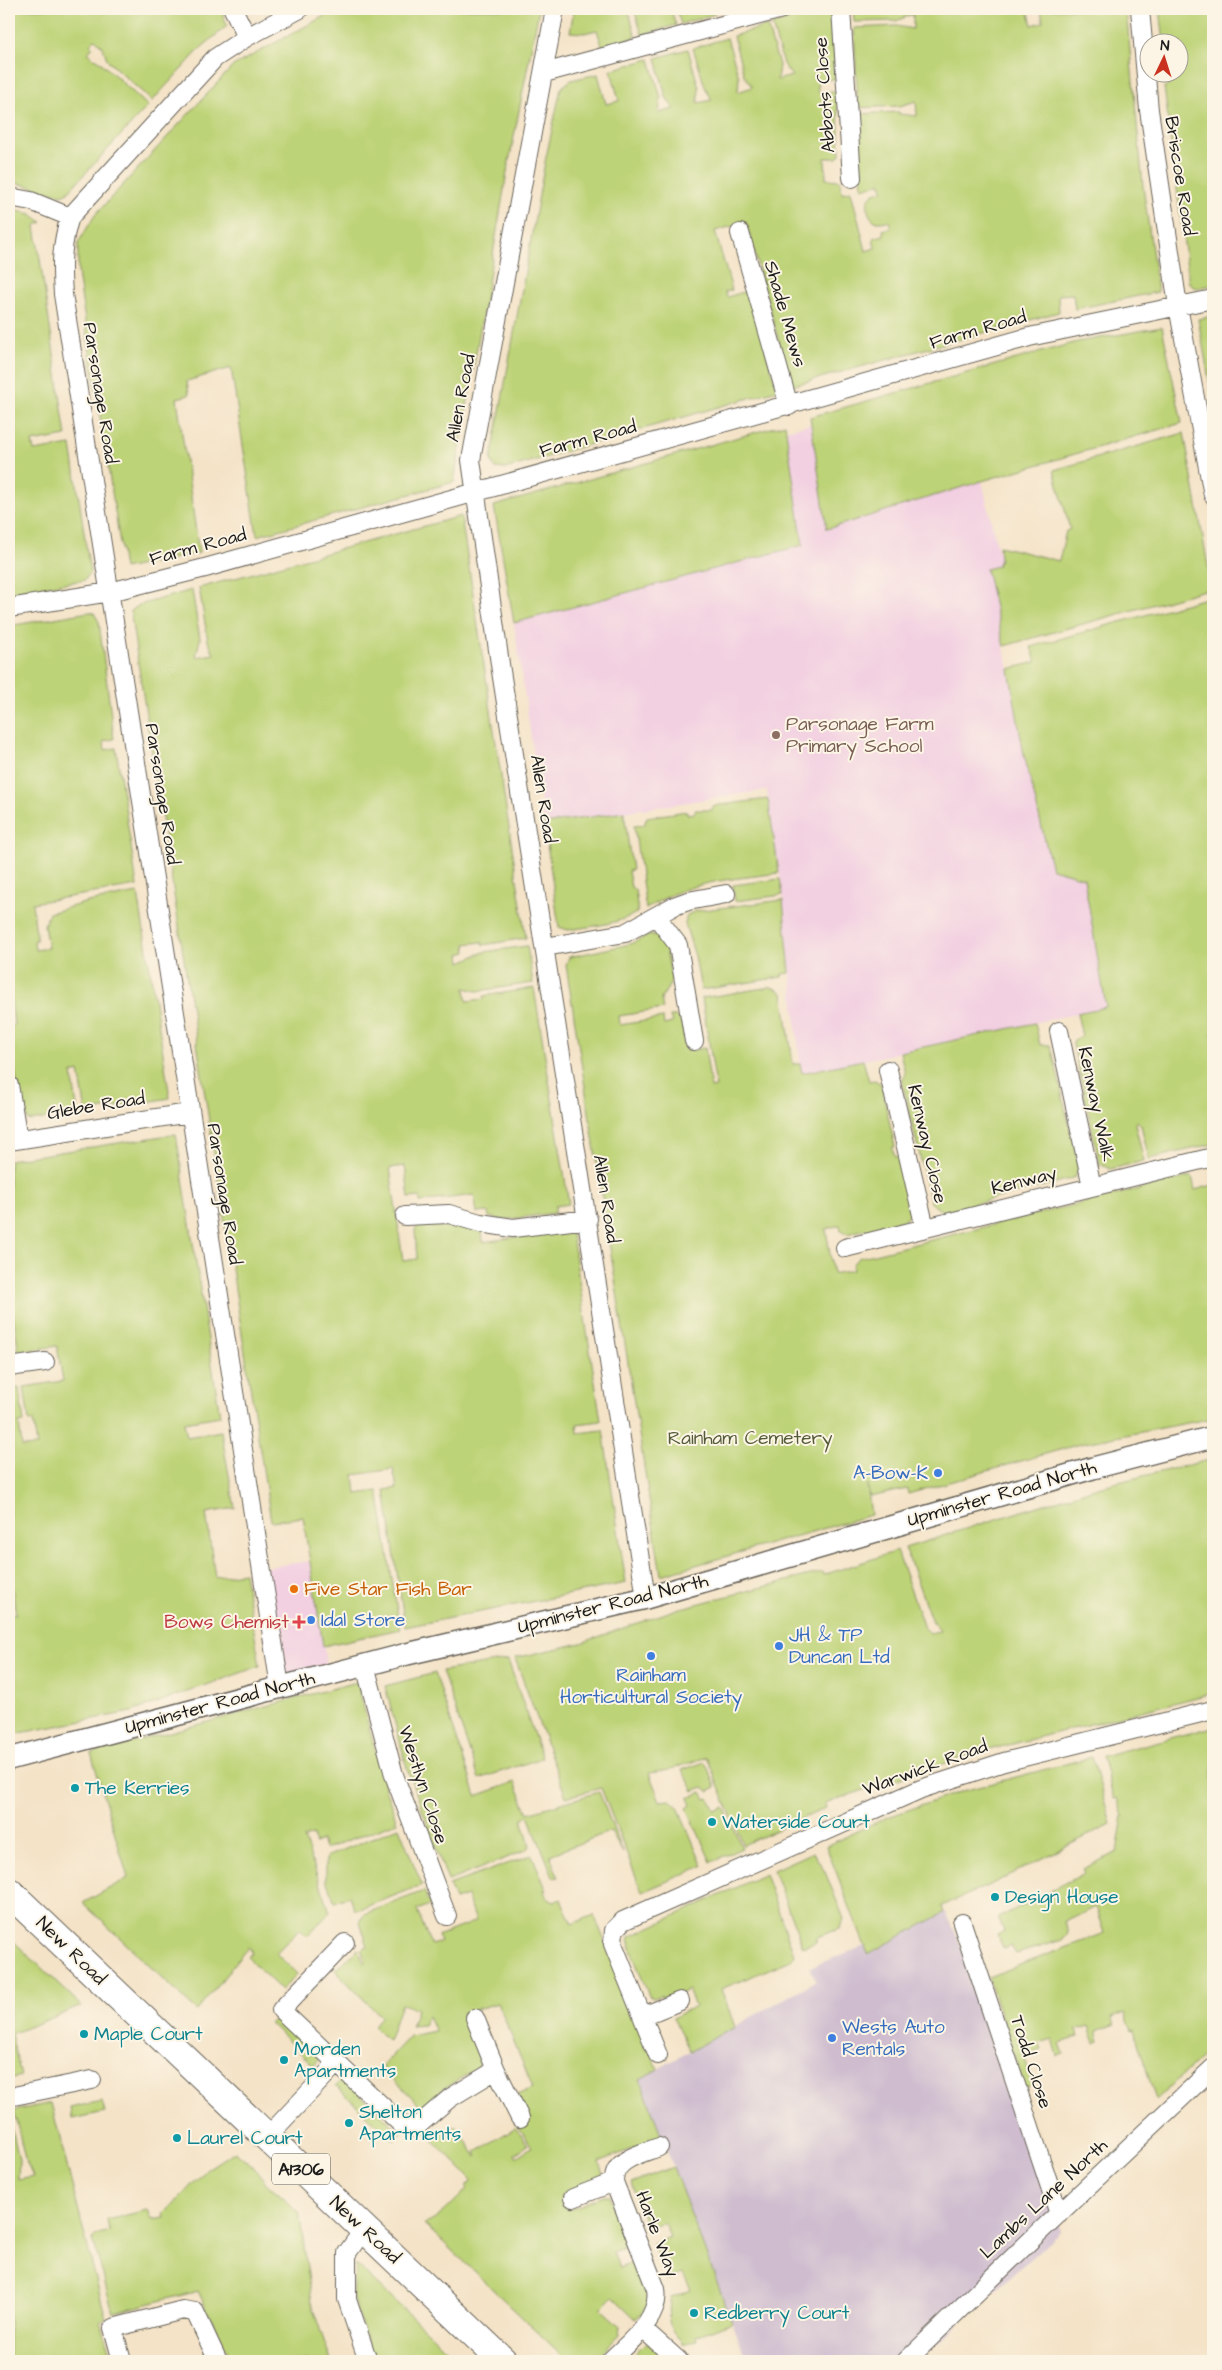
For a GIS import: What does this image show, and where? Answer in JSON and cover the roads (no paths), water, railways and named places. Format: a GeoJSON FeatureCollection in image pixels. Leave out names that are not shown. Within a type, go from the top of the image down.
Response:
{"type":"FeatureCollection","features":[{"type":"Feature","properties":{"kind":"main road","name":"New Road"},"geometry":{"type":"LineString","coordinates":[[9,1892],[504,2361]]}},
{"type":"Feature","properties":{"kind":"street"},"geometry":{"type":"LineString","coordinates":[[233,9],[247,37]]}},
{"type":"Feature","properties":{"kind":"street","name":"Parsonage Road"},"geometry":{"type":"LineString","coordinates":[[280,1687],[189,1113],[63,294],[60,256],[70,217],[215,58],[247,37],[300,9]]}},
{"type":"Feature","properties":{"kind":"street","name":"Allen Road"},"geometry":{"type":"LineString","coordinates":[[555,9],[471,460],[474,492],[646,1598]]}},
{"type":"Feature","properties":{"kind":"street"},"geometry":{"type":"LineString","coordinates":[[544,73],[782,9]]}},
{"type":"Feature","properties":{"kind":"street","name":"Abbots Close"},"geometry":{"type":"LineString","coordinates":[[841,9],[852,178]]}},
{"type":"Feature","properties":{"kind":"street","name":"Briscoe Road"},"geometry":{"type":"LineString","coordinates":[[1140,9],[1148,110],[1178,306],[1213,496]]}},
{"type":"Feature","properties":{"kind":"street"},"geometry":{"type":"LineString","coordinates":[[9,197],[31,201],[70,217]]}},
{"type":"Feature","properties":{"kind":"street","name":"Shade Mews"},"geometry":{"type":"LineString","coordinates":[[740,233],[789,406]]}},
{"type":"Feature","properties":{"kind":"street","name":"Farm Road"},"geometry":{"type":"LineString","coordinates":[[9,608],[110,592],[205,568],[789,406],[1029,337],[1213,299]]}},
{"type":"Feature","properties":{"kind":"street"},"geometry":{"type":"LineString","coordinates":[[545,947],[625,932],[688,901],[726,894]]}},
{"type":"Feature","properties":{"kind":"street"},"geometry":{"type":"LineString","coordinates":[[656,916],[678,945],[694,1041]]}},
{"type":"Feature","properties":{"kind":"street","name":"Kenway Walk"},"geometry":{"type":"LineString","coordinates":[[1059,1031],[1092,1186]]}},
{"type":"Feature","properties":{"kind":"street","name":"Kenway Close"},"geometry":{"type":"LineString","coordinates":[[888,1070],[925,1228]]}},
{"type":"Feature","properties":{"kind":"street"},"geometry":{"type":"LineString","coordinates":[[9,1085],[13,1140]]}},
{"type":"Feature","properties":{"kind":"street","name":"Glebe Road"},"geometry":{"type":"LineString","coordinates":[[13,1140],[189,1113]]}},
{"type":"Feature","properties":{"kind":"street","name":"Kenway"},"geometry":{"type":"LineString","coordinates":[[845,1248],[1213,1157]]}},
{"type":"Feature","properties":{"kind":"street"},"geometry":{"type":"LineString","coordinates":[[405,1216],[449,1214],[480,1223],[513,1228],[588,1219]]}},
{"type":"Feature","properties":{"kind":"street"},"geometry":{"type":"LineString","coordinates":[[9,1367],[45,1362]]}},
{"type":"Feature","properties":{"kind":"street","name":"Upminster Road North"},"geometry":{"type":"LineString","coordinates":[[9,1759],[366,1664],[646,1598],[1084,1470],[1213,1437]]}},
{"type":"Feature","properties":{"kind":"street","name":"Westlyn Close"},"geometry":{"type":"LineString","coordinates":[[366,1664],[394,1775],[447,1916]]}},
{"type":"Feature","properties":{"kind":"street","name":"Warwick Road"},"geometry":{"type":"LineString","coordinates":[[658,2056],[613,1944],[614,1930],[623,1921],[636,1913],[921,1789],[1004,1762],[1213,1710]]}},
{"type":"Feature","properties":{"kind":"street","name":"Todd Close"},"geometry":{"type":"LineString","coordinates":[[962,1923],[1059,2214]]}},
{"type":"Feature","properties":{"kind":"street"},"geometry":{"type":"LineString","coordinates":[[345,1943],[281,2010],[401,2124],[415,2128],[450,2098],[496,2070]]}},
{"type":"Feature","properties":{"kind":"street"},"geometry":{"type":"LineString","coordinates":[[642,2016],[680,2000]]}},
{"type":"Feature","properties":{"kind":"street"},"geometry":{"type":"LineString","coordinates":[[475,2018],[496,2070],[520,2118]]}},
{"type":"Feature","properties":{"kind":"street"},"geometry":{"type":"LineString","coordinates":[[268,2136],[337,2063]]}},
{"type":"Feature","properties":{"kind":"street","name":"Lambs Lane North"},"geometry":{"type":"LineString","coordinates":[[906,2361],[1213,2068]]}},
{"type":"Feature","properties":{"kind":"street"},"geometry":{"type":"LineString","coordinates":[[9,2097],[92,2080]]}},
{"type":"Feature","properties":{"kind":"street","name":"Harle Way"},"geometry":{"type":"LineString","coordinates":[[610,2361],[642,2328],[656,2309],[658,2299],[656,2289],[614,2182],[614,2174],[618,2166],[659,2148]]}},
{"type":"Feature","properties":{"kind":"street","name":"Harle Way"},"geometry":{"type":"LineString","coordinates":[[574,2198],[614,2182]]}},
{"type":"Feature","properties":{"kind":"street"},"geometry":{"type":"LineString","coordinates":[[364,2229],[347,2253],[347,2299],[368,2361]]}},
{"type":"Feature","properties":{"kind":"street"},"geometry":{"type":"LineString","coordinates":[[122,2361],[113,2328],[183,2310],[195,2312],[218,2361]]}},
{"type":"Feature","properties":{"kind":"street"},"geometry":{"type":"LineString","coordinates":[[642,2328],[679,2361]]}},
{"type":"Feature","properties":{"kind":"place","name":"Parsonage Farm Primary School"},"geometry":{"type":"Point","coordinates":[776,735]}},
{"type":"Feature","properties":{"kind":"place","name":"A-Bow-K"},"geometry":{"type":"Point","coordinates":[938,1473]}},
{"type":"Feature","properties":{"kind":"place","name":"Five Star Fish Bar"},"geometry":{"type":"Point","coordinates":[294,1589]}},
{"type":"Feature","properties":{"kind":"place","name":"Idal Store"},"geometry":{"type":"Point","coordinates":[311,1620]}},
{"type":"Feature","properties":{"kind":"place","name":"Bows Chemist"},"geometry":{"type":"Point","coordinates":[299,1622]}},
{"type":"Feature","properties":{"kind":"place","name":"JH & TP Duncan Ltd"},"geometry":{"type":"Point","coordinates":[779,1646]}},
{"type":"Feature","properties":{"kind":"place","name":"Rainham Horticultural Society"},"geometry":{"type":"Point","coordinates":[651,1656]}},
{"type":"Feature","properties":{"kind":"place","name":"The Kerries"},"geometry":{"type":"Point","coordinates":[75,1788]}},
{"type":"Feature","properties":{"kind":"place","name":"Waterside Court"},"geometry":{"type":"Point","coordinates":[712,1822]}},
{"type":"Feature","properties":{"kind":"place","name":"Design House"},"geometry":{"type":"Point","coordinates":[995,1897]}},
{"type":"Feature","properties":{"kind":"place","name":"Maple Court"},"geometry":{"type":"Point","coordinates":[84,2034]}},
{"type":"Feature","properties":{"kind":"place","name":"Wests Auto Rentals"},"geometry":{"type":"Point","coordinates":[832,2038]}},
{"type":"Feature","properties":{"kind":"place","name":"Morden Apartments"},"geometry":{"type":"Point","coordinates":[284,2060]}},
{"type":"Feature","properties":{"kind":"place","name":"Shelton Apartments"},"geometry":{"type":"Point","coordinates":[349,2123]}},
{"type":"Feature","properties":{"kind":"place","name":"Laurel Court"},"geometry":{"type":"Point","coordinates":[177,2138]}},
{"type":"Feature","properties":{"kind":"place","name":"Redberry Court"},"geometry":{"type":"Point","coordinates":[694,2313]}},
{"type":"Feature","properties":{"kind":"park label","name":"Rainham Cemetery"},"geometry":{"type":"Point","coordinates":[750,1438]}}]}
